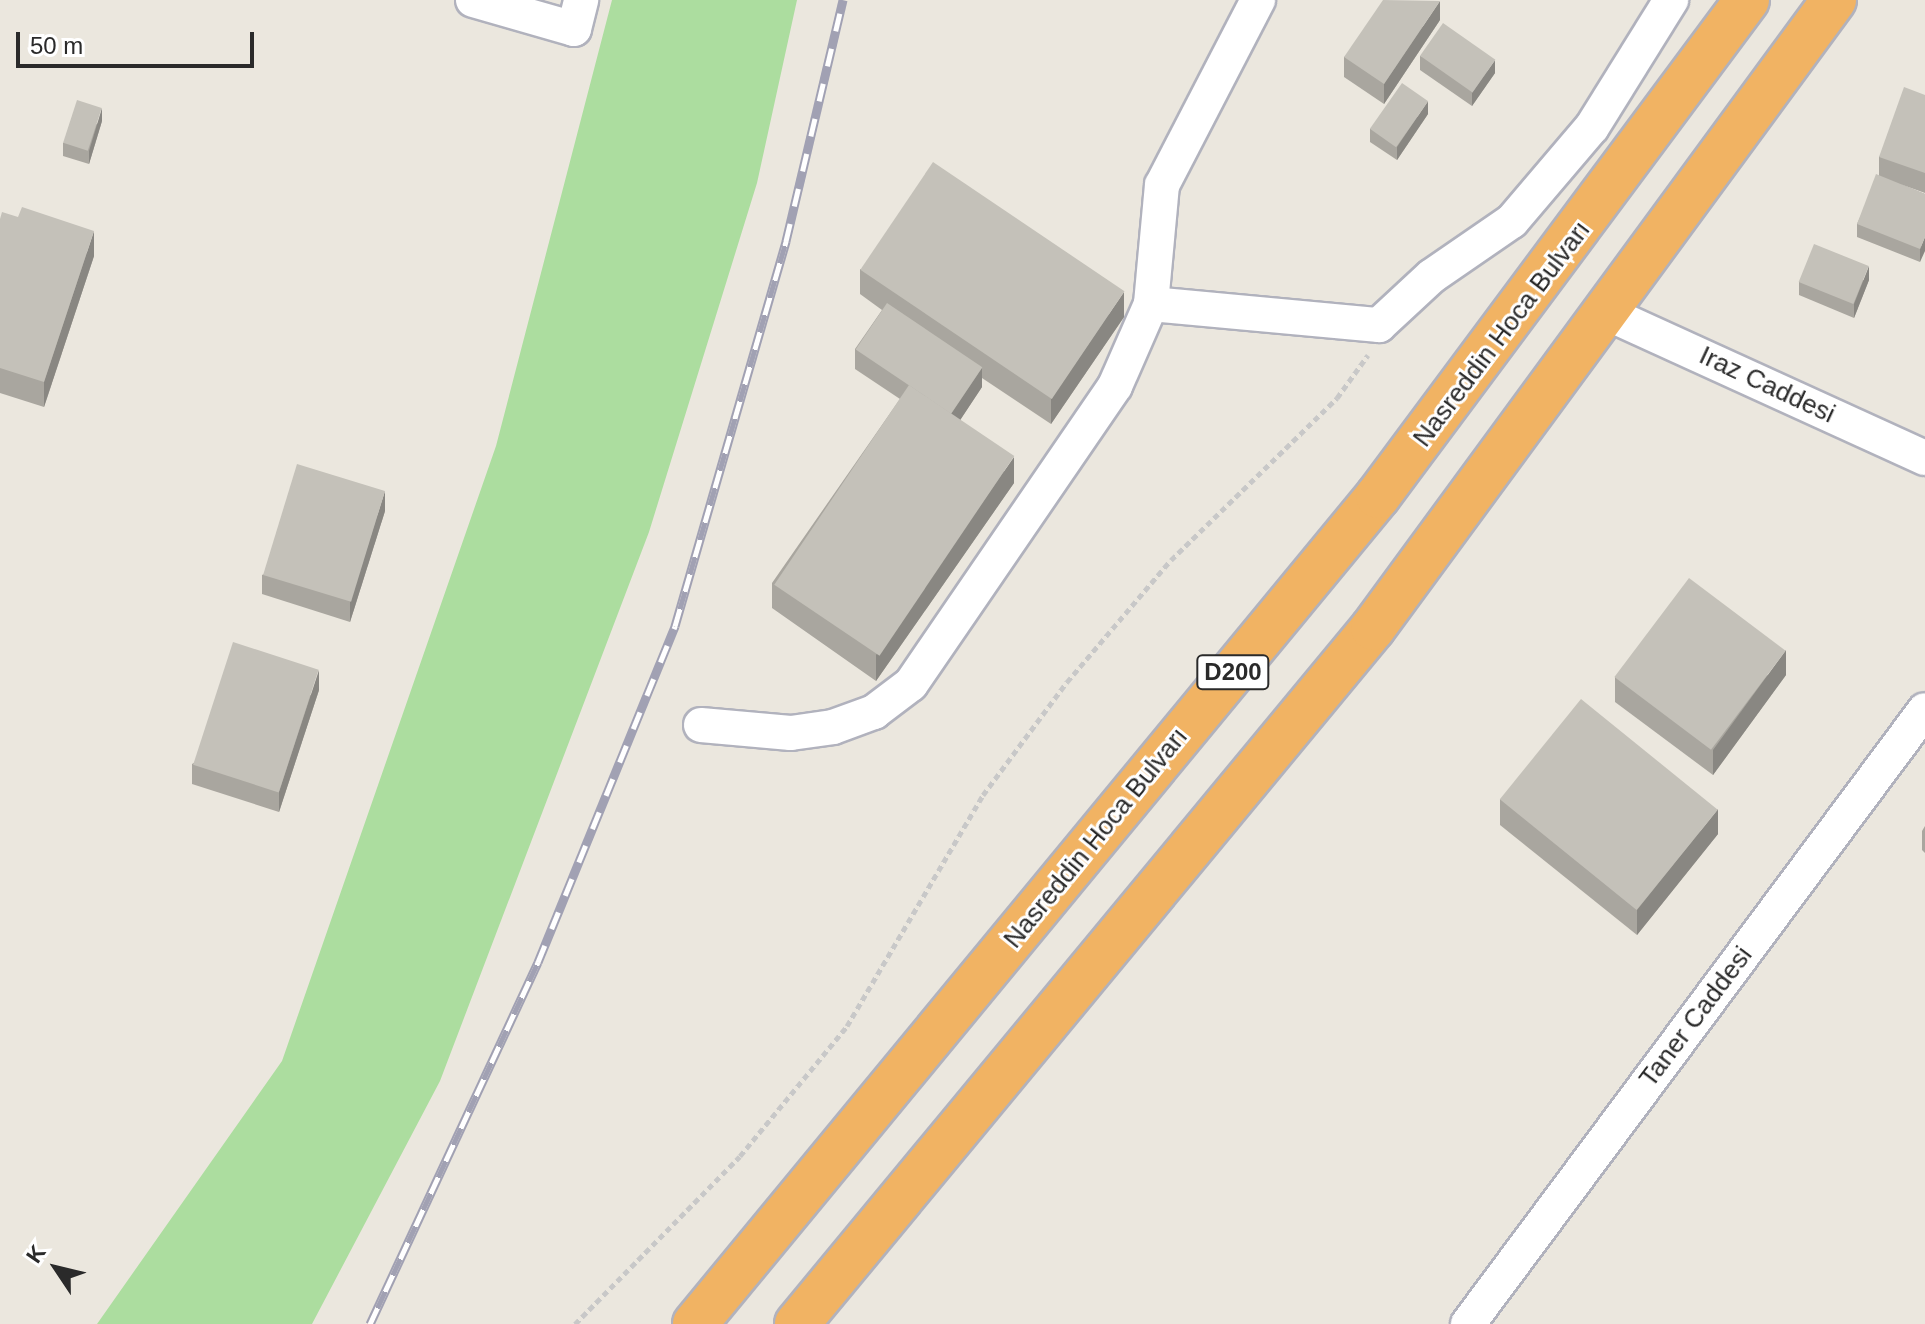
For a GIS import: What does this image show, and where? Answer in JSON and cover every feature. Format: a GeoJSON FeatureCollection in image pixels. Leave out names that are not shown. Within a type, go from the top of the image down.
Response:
{"type":"FeatureCollection","features":[{"type":"Feature","properties":{"kind":"highway","name":"Nasreddin Hoca Bulvarı"},"geometry":{"type":"LineString","coordinates":[[695,1324],[1378,496],[1747,0]]}},
{"type":"Feature","properties":{"kind":"highway","name":"D200"},"geometry":{"type":"LineString","coordinates":[[797,1324],[1373,628],[1609,314],[1834,0]]}},
{"type":"Feature","properties":{"kind":"street"},"geometry":{"type":"LineString","coordinates":[[473,0],[574,29],[581,0]]}},
{"type":"Feature","properties":{"kind":"street"},"geometry":{"type":"LineString","coordinates":[[701,725],[791,733],[833,727],[874,712],[911,684],[1115,386],[1151,304],[1162,185],[1258,0]]}},
{"type":"Feature","properties":{"kind":"street"},"geometry":{"type":"LineString","coordinates":[[1151,304],[1379,325],[1432,276],[1512,221],[1592,127],[1671,0]]}},
{"type":"Feature","properties":{"kind":"street","name":"Iraz Caddesi"},"geometry":{"type":"LineString","coordinates":[[1609,314],[1925,458]]}},
{"type":"Feature","properties":{"kind":"street","name":"Taner Caddesi"},"geometry":{"type":"LineString","coordinates":[[1468,1324],[1925,710]]}},
{"type":"Feature","properties":{"kind":"path"},"geometry":{"type":"LineString","coordinates":[[575,1324],[740,1156],[847,1026],[983,795],[1067,682],[1171,560],[1337,398],[1366,360],[1379,325]]}},
{"type":"Feature","properties":{"kind":"green space"},"geometry":{"type":"Polygon","coordinates":[[[612,0],[797,0],[757,183],[649,532],[440,1081],[312,1324],[97,1324],[282,1061],[496,446],[612,0]]]}},
{"type":"Feature","properties":{"kind":"building"},"geometry":{"type":"Polygon","coordinates":[[[1383,0],[1440,1],[1384,84],[1344,57],[1383,0]]]}},
{"type":"Feature","properties":{"kind":"building"},"geometry":{"type":"Polygon","coordinates":[[[1443,23],[1495,60],[1472,92],[1420,56],[1443,23]]]}},
{"type":"Feature","properties":{"kind":"building"},"geometry":{"type":"Polygon","coordinates":[[[1402,83],[1428,101],[1396,147],[1370,129],[1402,83]]]}},
{"type":"Feature","properties":{"kind":"building"},"geometry":{"type":"Polygon","coordinates":[[[1904,87],[1925,95],[1925,173],[1879,157],[1904,87]]]}},
{"type":"Feature","properties":{"kind":"building"},"geometry":{"type":"Polygon","coordinates":[[[77,100],[102,108],[88,151],[63,143],[77,100]]]}},
{"type":"Feature","properties":{"kind":"building"},"geometry":{"type":"Polygon","coordinates":[[[933,162],[1125,291],[1052,399],[860,270],[933,162]]]}},
{"type":"Feature","properties":{"kind":"building"},"geometry":{"type":"Polygon","coordinates":[[[1876,174],[1925,194],[1925,237],[1920,249],[1857,224],[1876,174]]]}},
{"type":"Feature","properties":{"kind":"building"},"geometry":{"type":"Polygon","coordinates":[[[22,207],[94,231],[44,382],[0,368],[0,219],[2,212],[18,217],[22,207]]]}},
{"type":"Feature","properties":{"kind":"building"},"geometry":{"type":"Polygon","coordinates":[[[1814,244],[1869,266],[1853,304],[1799,282],[1814,244]]]}},
{"type":"Feature","properties":{"kind":"building"},"geometry":{"type":"Polygon","coordinates":[[[887,303],[982,367],[951,414],[856,349],[887,303]]]}},
{"type":"Feature","properties":{"kind":"building"},"geometry":{"type":"Polygon","coordinates":[[[909,385],[1014,456],[880,656],[774,585],[909,385]]]}},
{"type":"Feature","properties":{"kind":"building"},"geometry":{"type":"Polygon","coordinates":[[[297,464],[385,491],[351,602],[263,575],[297,464]]]}},
{"type":"Feature","properties":{"kind":"building"},"geometry":{"type":"Polygon","coordinates":[[[1689,578],[1786,651],[1711,750],[1614,677],[1689,578]]]}},
{"type":"Feature","properties":{"kind":"building"},"geometry":{"type":"Polygon","coordinates":[[[233,642],[319,670],[279,792],[193,765],[233,642]]]}},
{"type":"Feature","properties":{"kind":"building"},"geometry":{"type":"Polygon","coordinates":[[[1581,699],[1718,810],[1637,910],[1500,799],[1581,699]]]}},
{"type":"Feature","properties":{"kind":"railway"},"geometry":{"type":"LineString","coordinates":[[370,1324],[538,962],[675,626],[786,241],[843,0]]}}]}
